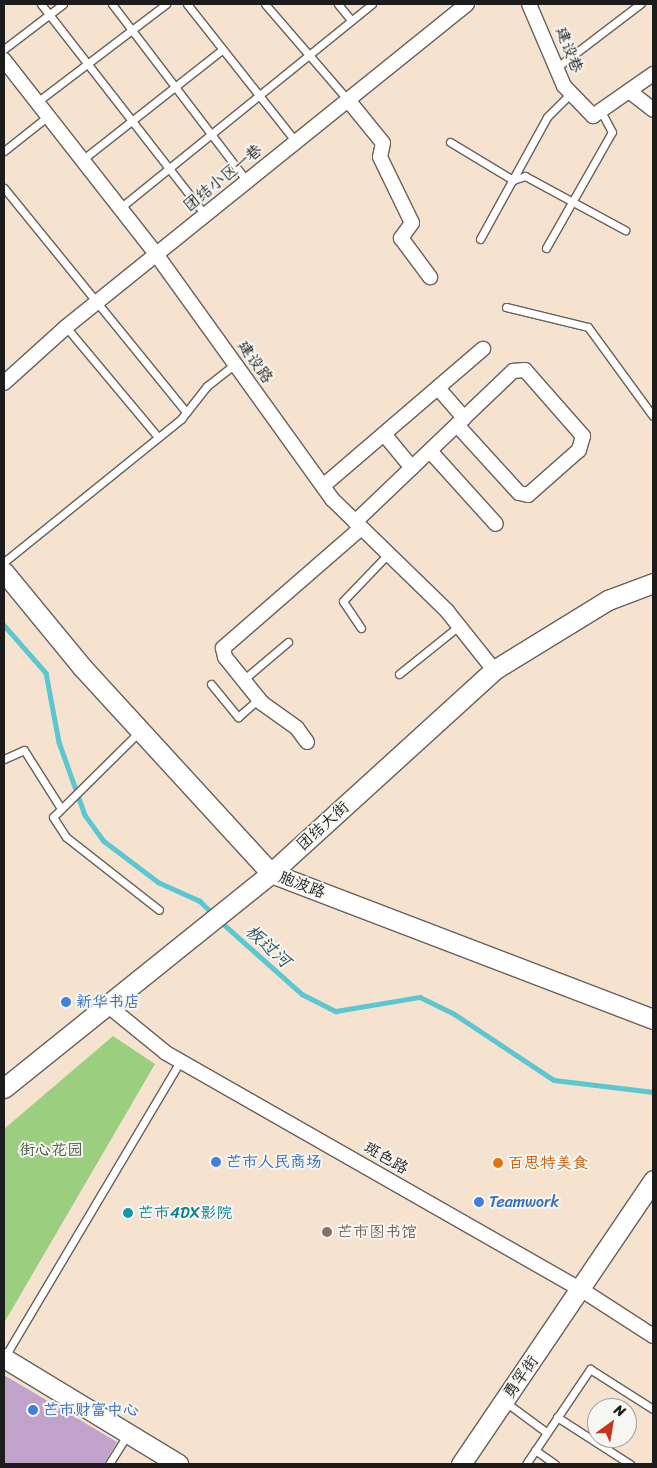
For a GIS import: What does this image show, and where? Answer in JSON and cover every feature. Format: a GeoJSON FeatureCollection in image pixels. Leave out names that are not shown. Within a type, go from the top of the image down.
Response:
{"type":"FeatureCollection","features":[{"type":"Feature","properties":{"kind":"main road","name":"胞波路"},"geometry":{"type":"LineString","coordinates":[[4,572],[140,731],[271,873],[653,1019]]}},
{"type":"Feature","properties":{"kind":"main road","name":"团结大街"},"geometry":{"type":"LineString","coordinates":[[4,1088],[106,1004],[193,939],[271,873],[494,670],[608,600],[653,582]]}},
{"type":"Feature","properties":{"kind":"main road","name":"勇罕街"},"geometry":{"type":"LineString","coordinates":[[461,1464],[582,1290],[653,1180]]}},
{"type":"Feature","properties":{"kind":"main road"},"geometry":{"type":"LineString","coordinates":[[4,1358],[127,1435],[178,1464]]}},
{"type":"Feature","properties":{"kind":"street","name":"团结小区一巷"},"geometry":{"type":"LineString","coordinates":[[4,382],[66,327],[467,4]]}},
{"type":"Feature","properties":{"kind":"street","name":"建设巷"},"geometry":{"type":"LineString","coordinates":[[529,4],[556,68],[571,93],[593,116],[601,111]]}},
{"type":"Feature","properties":{"kind":"street","name":"建设路"},"geometry":{"type":"LineString","coordinates":[[4,60],[156,254],[323,486],[358,525],[459,626],[494,670]]}},
{"type":"Feature","properties":{"kind":"street"},"geometry":{"type":"LineString","coordinates":[[601,111],[653,74]]}},
{"type":"Feature","properties":{"kind":"street"},"geometry":{"type":"LineString","coordinates":[[629,91],[653,110]]}},
{"type":"Feature","properties":{"kind":"street"},"geometry":{"type":"LineString","coordinates":[[348,100],[383,143],[380,158],[412,223],[401,238],[430,277]]}},
{"type":"Feature","properties":{"kind":"street"},"geometry":{"type":"LineString","coordinates":[[323,486],[483,349]]}},
{"type":"Feature","properties":{"kind":"street"},"geometry":{"type":"LineString","coordinates":[[307,742],[297,728],[259,700],[225,657],[223,648],[358,525],[412,468],[430,451],[461,421],[513,371],[525,370],[583,436],[579,450],[528,495],[519,493],[461,421],[438,388]]}},
{"type":"Feature","properties":{"kind":"street"},"geometry":{"type":"LineString","coordinates":[[384,434],[412,468]]}},
{"type":"Feature","properties":{"kind":"street"},"geometry":{"type":"LineString","coordinates":[[430,451],[496,524]]}},
{"type":"Feature","properties":{"kind":"street","name":"斑色路"},"geometry":{"type":"LineString","coordinates":[[106,1004],[180,1061],[582,1290],[653,1336]]}},
{"type":"Feature","properties":{"kind":"lane"},"geometry":{"type":"LineString","coordinates":[[41,4],[205,215]]}},
{"type":"Feature","properties":{"kind":"lane"},"geometry":{"type":"LineString","coordinates":[[4,49],[63,4]]}},
{"type":"Feature","properties":{"kind":"lane"},"geometry":{"type":"LineString","coordinates":[[112,4],[247,181]]}},
{"type":"Feature","properties":{"kind":"lane"},"geometry":{"type":"LineString","coordinates":[[37,102],[166,4]]}},
{"type":"Feature","properties":{"kind":"lane"},"geometry":{"type":"LineString","coordinates":[[187,4],[296,142]]}},
{"type":"Feature","properties":{"kind":"lane"},"geometry":{"type":"LineString","coordinates":[[338,4],[351,20]]}},
{"type":"Feature","properties":{"kind":"lane"},"geometry":{"type":"LineString","coordinates":[[120,208],[372,4]]}},
{"type":"Feature","properties":{"kind":"lane"},"geometry":{"type":"LineString","coordinates":[[556,68],[640,4]]}},
{"type":"Feature","properties":{"kind":"lane"},"geometry":{"type":"LineString","coordinates":[[267,5],[348,100]]}},
{"type":"Feature","properties":{"kind":"lane"},"geometry":{"type":"LineString","coordinates":[[82,160],[223,48]]}},
{"type":"Feature","properties":{"kind":"lane"},"geometry":{"type":"LineString","coordinates":[[480,240],[547,117],[571,93]]}},
{"type":"Feature","properties":{"kind":"lane"},"geometry":{"type":"LineString","coordinates":[[546,248],[612,132],[601,111]]}},
{"type":"Feature","properties":{"kind":"lane"},"geometry":{"type":"LineString","coordinates":[[4,151],[48,116]]}},
{"type":"Feature","properties":{"kind":"lane"},"geometry":{"type":"LineString","coordinates":[[450,142],[513,180],[525,176],[574,200],[625,230]]}},
{"type":"Feature","properties":{"kind":"lane"},"geometry":{"type":"LineString","coordinates":[[4,188],[186,412]]}},
{"type":"Feature","properties":{"kind":"lane"},"geometry":{"type":"LineString","coordinates":[[506,307],[588,327],[653,416]]}},
{"type":"Feature","properties":{"kind":"lane"},"geometry":{"type":"LineString","coordinates":[[66,327],[158,437]]}},
{"type":"Feature","properties":{"kind":"lane"},"geometry":{"type":"LineString","coordinates":[[4,562],[158,437],[186,412],[207,386],[235,364]]}},
{"type":"Feature","properties":{"kind":"lane"},"geometry":{"type":"LineString","coordinates":[[361,628],[343,601],[388,554]]}},
{"type":"Feature","properties":{"kind":"lane"},"geometry":{"type":"LineString","coordinates":[[399,674],[459,626]]}},
{"type":"Feature","properties":{"kind":"lane"},"geometry":{"type":"LineString","coordinates":[[243,680],[288,642]]}},
{"type":"Feature","properties":{"kind":"lane"},"geometry":{"type":"LineString","coordinates":[[211,684],[238,718],[259,700]]}},
{"type":"Feature","properties":{"kind":"lane"},"geometry":{"type":"LineString","coordinates":[[140,731],[90,777],[62,805],[53,817],[66,837],[159,910]]}},
{"type":"Feature","properties":{"kind":"lane"},"geometry":{"type":"LineString","coordinates":[[4,759],[24,750],[62,805]]}},
{"type":"Feature","properties":{"kind":"lane"},"geometry":{"type":"LineString","coordinates":[[4,1358],[180,1061]]}},
{"type":"Feature","properties":{"kind":"lane"},"geometry":{"type":"LineString","coordinates":[[526,1464],[590,1369],[653,1409]]}},
{"type":"Feature","properties":{"kind":"lane"},"geometry":{"type":"LineString","coordinates":[[504,1401],[546,1432]]}},
{"type":"Feature","properties":{"kind":"lane"},"geometry":{"type":"LineString","coordinates":[[557,1417],[630,1464]]}},
{"type":"Feature","properties":{"kind":"lane"},"geometry":{"type":"LineString","coordinates":[[109,1464],[127,1435]]}},
{"type":"Feature","properties":{"kind":"lane"},"geometry":{"type":"LineString","coordinates":[[534,1450],[555,1464]]}},
{"type":"Feature","properties":{"kind":"green space","name":"街心花园"},"geometry":{"type":"Polygon","coordinates":[[[113,1036],[155,1064],[4,1323],[4,1129],[113,1036]]]}},
{"type":"Feature","properties":{"kind":"building","name":"芒市财富中心"},"geometry":{"type":"Polygon","coordinates":[[[4,1375],[117,1442],[104,1464],[4,1464],[4,1375]]]}},
{"type":"Feature","properties":{"kind":"waterway","name":"板过河"},"geometry":{"type":"LineString","coordinates":[[4,625],[46,673],[59,742],[85,815],[104,841],[158,882],[200,901],[213,914]]}},
{"type":"Feature","properties":{"kind":"waterway","name":"板过河"},"geometry":{"type":"LineString","coordinates":[[220,921],[302,994],[336,1011],[420,997],[453,1013],[554,1080],[653,1092]]}},
{"type":"Feature","properties":{"kind":"place","name":"新华书店"},"geometry":{"type":"Point","coordinates":[66,1002]}},
{"type":"Feature","properties":{"kind":"place","name":"芒市人民商场"},"geometry":{"type":"Point","coordinates":[216,1162]}},
{"type":"Feature","properties":{"kind":"place","name":"百思特美食"},"geometry":{"type":"Point","coordinates":[498,1163]}},
{"type":"Feature","properties":{"kind":"place","name":"Teamwork"},"geometry":{"type":"Point","coordinates":[479,1202]}},
{"type":"Feature","properties":{"kind":"place","name":"芒市4DX影院"},"geometry":{"type":"Point","coordinates":[128,1213]}},
{"type":"Feature","properties":{"kind":"place","name":"芒市图书馆"},"geometry":{"type":"Point","coordinates":[327,1232]}},
{"type":"Feature","properties":{"kind":"place","name":"芒市财富中心"},"geometry":{"type":"Point","coordinates":[33,1410]}}]}
